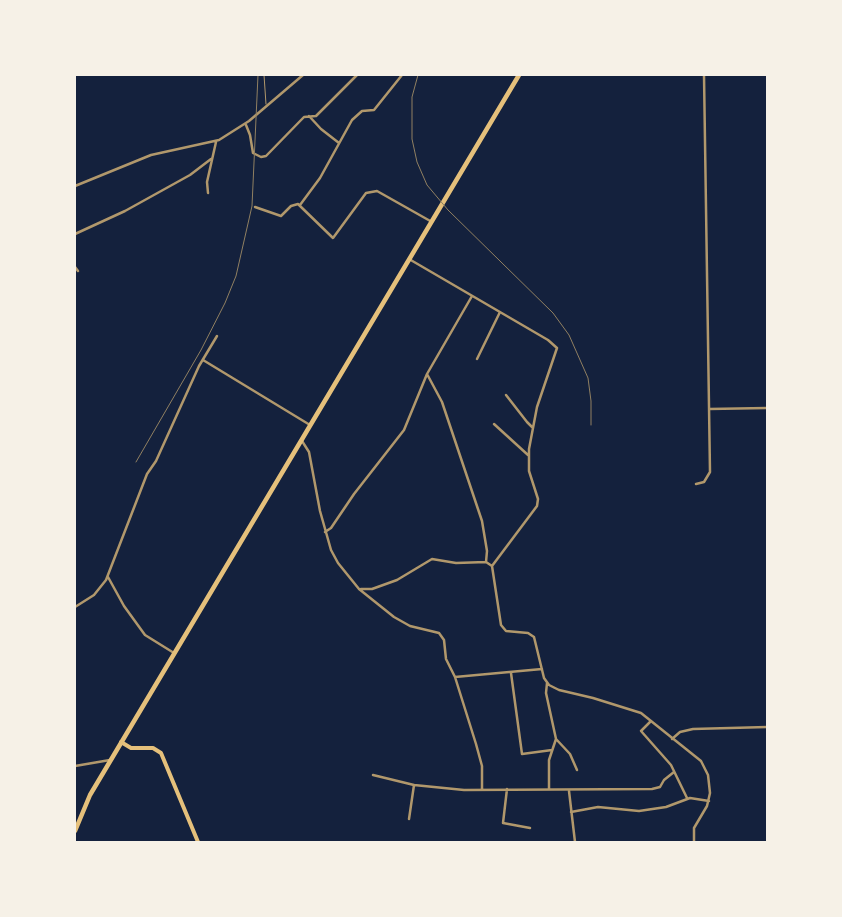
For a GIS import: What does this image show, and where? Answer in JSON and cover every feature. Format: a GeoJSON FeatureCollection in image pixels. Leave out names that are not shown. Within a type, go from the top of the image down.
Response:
{"type":"FeatureCollection","features":[{"type":"Feature","properties":{"kind":"main road"},"geometry":{"type":"LineString","coordinates":[[75,832],[84,804],[120,742],[519,75]]}},
{"type":"Feature","properties":{"kind":"main road"},"geometry":{"type":"LineString","coordinates":[[120,742],[131,748],[153,748],[161,753],[198,842]]}},
{"type":"Feature","properties":{"kind":"street"},"geometry":{"type":"LineString","coordinates":[[75,186],[151,155],[177,148],[216,142],[250,122],[303,75]]}},
{"type":"Feature","properties":{"kind":"street"},"geometry":{"type":"LineString","coordinates":[[312,119],[357,75]]}},
{"type":"Feature","properties":{"kind":"street"},"geometry":{"type":"LineString","coordinates":[[300,205],[320,178],[352,120],[362,111],[374,110],[402,75]]}},
{"type":"Feature","properties":{"kind":"street"},"geometry":{"type":"LineString","coordinates":[[696,484],[704,482],[710,472],[704,75]]}},
{"type":"Feature","properties":{"kind":"street"},"geometry":{"type":"LineString","coordinates":[[309,116],[338,143]]}},
{"type":"Feature","properties":{"kind":"street"},"geometry":{"type":"LineString","coordinates":[[246,124],[250,134],[253,153],[263,157],[304,117],[316,116]]}},
{"type":"Feature","properties":{"kind":"street"},"geometry":{"type":"LineString","coordinates":[[208,193],[207,182],[216,142]]}},
{"type":"Feature","properties":{"kind":"street"},"geometry":{"type":"LineString","coordinates":[[75,234],[125,211],[190,175],[211,159]]}},
{"type":"Feature","properties":{"kind":"street"},"geometry":{"type":"LineString","coordinates":[[255,207],[281,216],[294,204],[300,205],[333,238],[364,196],[370,191],[381,193],[432,222]]}},
{"type":"Feature","properties":{"kind":"street"},"geometry":{"type":"LineString","coordinates":[[409,259],[548,340],[557,348],[532,427],[528,455],[529,471],[538,499],[537,506],[492,566],[502,628],[508,632],[525,633],[534,637],[547,683],[546,693],[556,739],[570,754],[577,770]]}},
{"type":"Feature","properties":{"kind":"street"},"geometry":{"type":"LineString","coordinates":[[75,267],[78,271]]}},
{"type":"Feature","properties":{"kind":"street"},"geometry":{"type":"LineString","coordinates":[[326,532],[331,528],[354,494],[404,430],[427,374],[472,296]]}},
{"type":"Feature","properties":{"kind":"street"},"geometry":{"type":"LineString","coordinates":[[477,359],[500,312]]}},
{"type":"Feature","properties":{"kind":"street"},"geometry":{"type":"LineString","coordinates":[[75,607],[94,595],[108,577],[147,474],[156,461],[203,360],[217,336]]}},
{"type":"Feature","properties":{"kind":"street"},"geometry":{"type":"LineString","coordinates":[[203,360],[310,425]]}},
{"type":"Feature","properties":{"kind":"street"},"geometry":{"type":"LineString","coordinates":[[427,374],[442,402],[482,521],[487,551],[486,562]]}},
{"type":"Feature","properties":{"kind":"street"},"geometry":{"type":"LineString","coordinates":[[506,395],[526,422],[532,427]]}},
{"type":"Feature","properties":{"kind":"street"},"geometry":{"type":"LineString","coordinates":[[709,409],[767,408]]}},
{"type":"Feature","properties":{"kind":"street"},"geometry":{"type":"LineString","coordinates":[[494,424],[528,455]]}},
{"type":"Feature","properties":{"kind":"street"},"geometry":{"type":"LineString","coordinates":[[301,440],[309,452],[326,532],[334,557],[359,589],[401,621],[439,633],[444,640],[446,659],[455,676],[482,766],[482,789]]}},
{"type":"Feature","properties":{"kind":"street"},"geometry":{"type":"LineString","coordinates":[[359,589],[372,589],[396,580],[432,559],[456,563],[486,562],[492,566]]}},
{"type":"Feature","properties":{"kind":"street"},"geometry":{"type":"LineString","coordinates":[[108,577],[124,606],[145,635],[174,653]]}},
{"type":"Feature","properties":{"kind":"street"},"geometry":{"type":"LineString","coordinates":[[455,676],[542,669]]}},
{"type":"Feature","properties":{"kind":"street"},"geometry":{"type":"LineString","coordinates":[[511,672],[522,754],[552,750]]}},
{"type":"Feature","properties":{"kind":"street"},"geometry":{"type":"LineString","coordinates":[[547,683],[559,690],[636,711],[652,720],[704,765],[710,783],[709,801],[694,828],[694,842]]}},
{"type":"Feature","properties":{"kind":"street"},"geometry":{"type":"LineString","coordinates":[[652,720],[641,731],[668,761],[686,798]]}},
{"type":"Feature","properties":{"kind":"street"},"geometry":{"type":"LineString","coordinates":[[672,739],[680,732],[693,729],[767,726]]}},
{"type":"Feature","properties":{"kind":"street"},"geometry":{"type":"LineString","coordinates":[[549,788],[549,760],[556,739]]}},
{"type":"Feature","properties":{"kind":"street"},"geometry":{"type":"LineString","coordinates":[[75,766],[110,760]]}},
{"type":"Feature","properties":{"kind":"street"},"geometry":{"type":"LineString","coordinates":[[373,774],[435,789],[549,788],[569,791],[597,788],[657,789],[674,772]]}},
{"type":"Feature","properties":{"kind":"street"},"geometry":{"type":"LineString","coordinates":[[409,819],[414,785]]}},
{"type":"Feature","properties":{"kind":"street"},"geometry":{"type":"LineString","coordinates":[[507,789],[503,823],[530,828]]}},
{"type":"Feature","properties":{"kind":"street"},"geometry":{"type":"LineString","coordinates":[[569,791],[576,842]]}},
{"type":"Feature","properties":{"kind":"street"},"geometry":{"type":"LineString","coordinates":[[571,812],[598,807],[638,811],[666,806],[686,798],[709,801]]}},
{"type":"Feature","properties":{"kind":"lane"},"geometry":{"type":"LineString","coordinates":[[264,75],[267,107]]}},
{"type":"Feature","properties":{"kind":"railway"},"geometry":{"type":"LineString","coordinates":[[136,462],[201,350],[225,303],[236,276],[252,206],[258,75]]}},
{"type":"Feature","properties":{"kind":"railway"},"geometry":{"type":"LineString","coordinates":[[418,75],[412,97],[412,139],[417,162],[427,185],[448,210],[553,313],[569,335],[588,378],[591,401],[591,425]]}}]}
